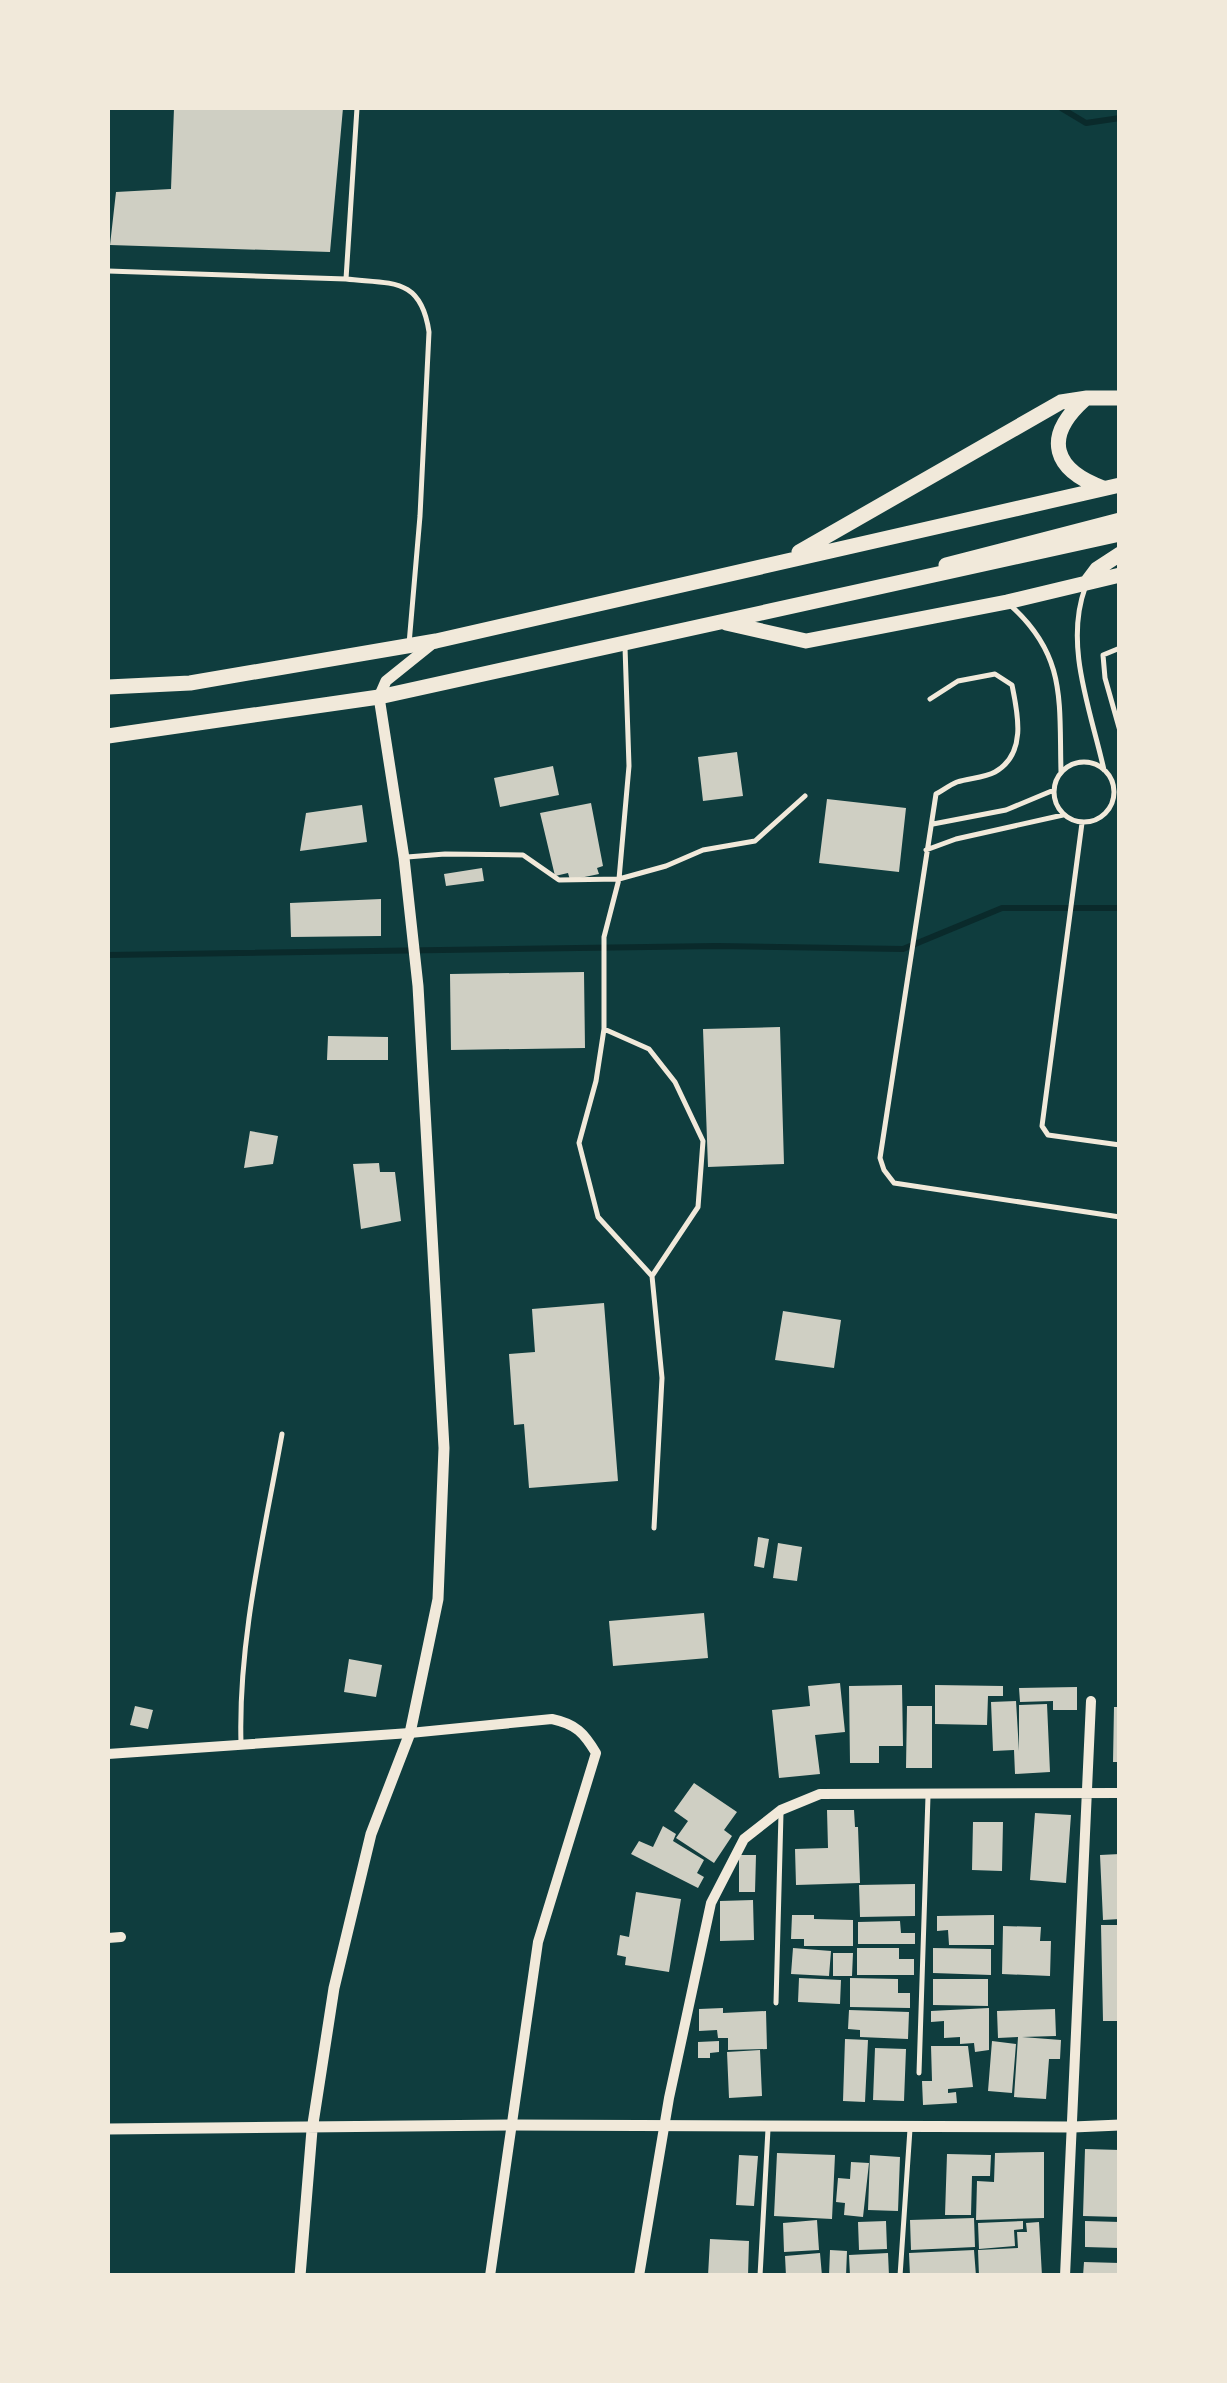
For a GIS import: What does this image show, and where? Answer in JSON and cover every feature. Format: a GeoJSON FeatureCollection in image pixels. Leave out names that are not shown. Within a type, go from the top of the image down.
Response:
{"type":"FeatureCollection","features":[{"type":"Feature","properties":{"kind":"highway"},"geometry":{"type":"LineString","coordinates":[[1087,398],[1068,414],[1057,439],[1059,454],[1076,478],[1112,486]]}},
{"type":"Feature","properties":{"kind":"highway"},"geometry":{"type":"LineString","coordinates":[[782,562],[1061,402],[1120,398]]}},
{"type":"Feature","properties":{"kind":"highway"},"geometry":{"type":"LineString","coordinates":[[108,687],[190,683],[436,641],[1112,486]]}},
{"type":"Feature","properties":{"kind":"highway"},"geometry":{"type":"LineString","coordinates":[[905,582],[986,553],[1120,520]]}},
{"type":"Feature","properties":{"kind":"highway"},"geometry":{"type":"LineString","coordinates":[[108,736],[379,697],[1120,534]]}},
{"type":"Feature","properties":{"kind":"highway"},"geometry":{"type":"LineString","coordinates":[[1088,581],[1120,554]]}},
{"type":"Feature","properties":{"kind":"highway"},"geometry":{"type":"LineString","coordinates":[[722,622],[806,641],[1007,602],[1120,575]]}},
{"type":"Feature","properties":{"kind":"street"},"geometry":{"type":"LineString","coordinates":[[300,2276],[312,2130],[334,1988],[367,1854],[410,1733],[438,1599],[444,1448],[418,986],[404,858],[379,697],[386,681],[436,641]]}},
{"type":"Feature","properties":{"kind":"street"},"geometry":{"type":"LineString","coordinates":[[1064,2276],[1091,1700]]}},
{"type":"Feature","properties":{"kind":"street"},"geometry":{"type":"LineString","coordinates":[[108,1754],[410,1733],[552,1718],[572,1723],[585,1734],[596,1753],[538,1942],[490,2276]]}},
{"type":"Feature","properties":{"kind":"street"},"geometry":{"type":"LineString","coordinates":[[639,2276],[664,2127],[711,1903],[744,1839],[782,1810],[820,1794],[1120,1793]]}},
{"type":"Feature","properties":{"kind":"street"},"geometry":{"type":"LineString","coordinates":[[108,1938],[121,1937]]}},
{"type":"Feature","properties":{"kind":"street"},"geometry":{"type":"LineString","coordinates":[[108,2130],[1120,2124]]}},
{"type":"Feature","properties":{"kind":"lane"},"geometry":{"type":"LineString","coordinates":[[346,279],[357,108]]}},
{"type":"Feature","properties":{"kind":"lane"},"geometry":{"type":"LineString","coordinates":[[108,271],[346,279],[404,286],[418,298],[426,311],[428,332],[420,516],[409,646]]}},
{"type":"Feature","properties":{"kind":"lane"},"geometry":{"type":"LineString","coordinates":[[1007,602],[1030,623],[1051,654],[1059,700],[1062,772],[1054,790],[1058,808],[1064,815],[1082,822],[1100,818],[1117,795],[1104,770],[1076,649],[1076,612],[1088,581]]}},
{"type":"Feature","properties":{"kind":"lane"},"geometry":{"type":"LineString","coordinates":[[624,644],[629,766],[619,878],[604,937],[604,1029],[596,1081],[579,1143],[598,1217],[652,1276],[662,1378],[654,1528]]}},
{"type":"Feature","properties":{"kind":"lane"},"geometry":{"type":"LineString","coordinates":[[1120,648],[1103,655],[1105,678],[1120,731]]}},
{"type":"Feature","properties":{"kind":"lane"},"geometry":{"type":"LineString","coordinates":[[930,699],[958,681],[995,674],[1012,684],[1018,717],[1017,741],[1010,759],[994,773],[955,783],[936,794],[880,1158],[884,1170],[894,1183],[1120,1217]]}},
{"type":"Feature","properties":{"kind":"lane"},"geometry":{"type":"LineString","coordinates":[[1062,772],[1087,762],[1104,770]]}},
{"type":"Feature","properties":{"kind":"lane"},"geometry":{"type":"LineString","coordinates":[[933,824],[1006,810],[1054,790]]}},
{"type":"Feature","properties":{"kind":"lane"},"geometry":{"type":"LineString","coordinates":[[404,858],[523,855],[559,880],[619,878],[666,866],[703,850],[755,841],[805,796]]}},
{"type":"Feature","properties":{"kind":"lane"},"geometry":{"type":"LineString","coordinates":[[926,850],[956,839],[1064,815]]}},
{"type":"Feature","properties":{"kind":"lane"},"geometry":{"type":"LineString","coordinates":[[1082,822],[1042,1126],[1048,1135],[1120,1145]]}},
{"type":"Feature","properties":{"kind":"lane"},"geometry":{"type":"LineString","coordinates":[[604,1029],[650,1048],[675,1082],[703,1141],[698,1208],[652,1276]]}},
{"type":"Feature","properties":{"kind":"lane"},"geometry":{"type":"LineString","coordinates":[[241,1743],[251,1610],[282,1434]]}},
{"type":"Feature","properties":{"kind":"lane"},"geometry":{"type":"LineString","coordinates":[[919,2073],[928,1793]]}},
{"type":"Feature","properties":{"kind":"lane"},"geometry":{"type":"LineString","coordinates":[[776,2004],[782,1810]]}},
{"type":"Feature","properties":{"kind":"lane"},"geometry":{"type":"LineString","coordinates":[[760,2276],[768,2126]]}},
{"type":"Feature","properties":{"kind":"lane"},"geometry":{"type":"LineString","coordinates":[[900,2276],[910,2126]]}},
{"type":"Feature","properties":{"kind":"building"},"geometry":{"type":"Polygon","coordinates":[[[174,108],[343,108],[330,252],[110,245],[116,192],[171,189],[174,108]]]}},
{"type":"Feature","properties":{"kind":"building"},"geometry":{"type":"Polygon","coordinates":[[[737,752],[743,796],[703,801],[698,757],[737,752]]]}},
{"type":"Feature","properties":{"kind":"building"},"geometry":{"type":"Polygon","coordinates":[[[553,766],[559,795],[500,807],[494,778],[553,766]]]}},
{"type":"Feature","properties":{"kind":"building"},"geometry":{"type":"Polygon","coordinates":[[[827,799],[906,808],[899,872],[819,863],[827,799]]]}},
{"type":"Feature","properties":{"kind":"building"},"geometry":{"type":"Polygon","coordinates":[[[591,803],[603,866],[597,868],[599,874],[570,880],[568,873],[555,876],[540,813],[591,803]]]}},
{"type":"Feature","properties":{"kind":"building"},"geometry":{"type":"Polygon","coordinates":[[[362,805],[367,842],[300,851],[306,813],[362,805]]]}},
{"type":"Feature","properties":{"kind":"building"},"geometry":{"type":"Polygon","coordinates":[[[482,868],[484,881],[446,886],[444,874],[482,868]]]}},
{"type":"Feature","properties":{"kind":"building"},"geometry":{"type":"Polygon","coordinates":[[[381,899],[381,936],[291,937],[290,903],[381,899]]]}},
{"type":"Feature","properties":{"kind":"building"},"geometry":{"type":"Polygon","coordinates":[[[584,972],[585,1048],[451,1050],[450,974],[584,972]]]}},
{"type":"Feature","properties":{"kind":"building"},"geometry":{"type":"Polygon","coordinates":[[[780,1027],[784,1164],[708,1167],[703,1029],[780,1027]]]}},
{"type":"Feature","properties":{"kind":"building"},"geometry":{"type":"Polygon","coordinates":[[[328,1036],[388,1037],[388,1060],[327,1060],[328,1036]]]}},
{"type":"Feature","properties":{"kind":"building"},"geometry":{"type":"Polygon","coordinates":[[[250,1131],[278,1136],[273,1164],[244,1168],[250,1131]]]}},
{"type":"Feature","properties":{"kind":"building"},"geometry":{"type":"Polygon","coordinates":[[[379,1163],[380,1172],[395,1172],[401,1221],[361,1229],[353,1164],[379,1163]]]}},
{"type":"Feature","properties":{"kind":"building"},"geometry":{"type":"Polygon","coordinates":[[[604,1303],[618,1481],[529,1488],[524,1424],[514,1425],[509,1354],[535,1352],[532,1309],[604,1303]]]}},
{"type":"Feature","properties":{"kind":"building"},"geometry":{"type":"Polygon","coordinates":[[[783,1311],[841,1320],[834,1368],[775,1360],[783,1311]]]}},
{"type":"Feature","properties":{"kind":"building"},"geometry":{"type":"Polygon","coordinates":[[[758,1537],[769,1539],[764,1568],[754,1566],[758,1537]]]}},
{"type":"Feature","properties":{"kind":"building"},"geometry":{"type":"Polygon","coordinates":[[[778,1543],[802,1547],[797,1581],[773,1578],[778,1543]]]}},
{"type":"Feature","properties":{"kind":"building"},"geometry":{"type":"Polygon","coordinates":[[[704,1613],[708,1658],[613,1666],[609,1621],[704,1613]]]}},
{"type":"Feature","properties":{"kind":"building"},"geometry":{"type":"Polygon","coordinates":[[[349,1659],[382,1665],[376,1697],[344,1692],[349,1659]]]}},
{"type":"Feature","properties":{"kind":"building"},"geometry":{"type":"Polygon","coordinates":[[[840,1683],[845,1732],[815,1735],[820,1774],[779,1778],[772,1710],[810,1706],[808,1686],[840,1683]]]}},
{"type":"Feature","properties":{"kind":"building"},"geometry":{"type":"Polygon","coordinates":[[[902,1685],[903,1746],[879,1746],[879,1763],[850,1763],[849,1686],[902,1685]]]}},
{"type":"Feature","properties":{"kind":"building"},"geometry":{"type":"Polygon","coordinates":[[[935,1685],[1003,1686],[1003,1696],[988,1696],[987,1725],[935,1724],[935,1685]]]}},
{"type":"Feature","properties":{"kind":"building"},"geometry":{"type":"Polygon","coordinates":[[[1077,1687],[1077,1710],[1053,1710],[1053,1701],[1020,1702],[1019,1688],[1077,1687]]]}},
{"type":"Feature","properties":{"kind":"building"},"geometry":{"type":"Polygon","coordinates":[[[1016,1701],[1019,1751],[1019,1705],[1047,1704],[1050,1772],[1015,1774],[1014,1750],[993,1751],[991,1702],[1016,1701]]]}},
{"type":"Feature","properties":{"kind":"building"},"geometry":{"type":"Polygon","coordinates":[[[135,1706],[153,1710],[148,1729],[130,1725],[135,1706]]]}},
{"type":"Feature","properties":{"kind":"building"},"geometry":{"type":"Polygon","coordinates":[[[907,1706],[932,1706],[932,1768],[906,1768],[907,1706]]]}},
{"type":"Feature","properties":{"kind":"building"},"geometry":{"type":"Polygon","coordinates":[[[1114,1707],[1120,1707],[1120,1762],[1113,1762],[1114,1707]]]}},
{"type":"Feature","properties":{"kind":"building"},"geometry":{"type":"Polygon","coordinates":[[[694,1783],[737,1812],[724,1830],[732,1836],[714,1863],[676,1838],[688,1821],[674,1811],[694,1783]]]}},
{"type":"Feature","properties":{"kind":"building"},"geometry":{"type":"Polygon","coordinates":[[[827,1810],[854,1810],[860,1883],[796,1885],[795,1849],[828,1848],[827,1810]]]}},
{"type":"Feature","properties":{"kind":"building"},"geometry":{"type":"Polygon","coordinates":[[[1035,1813],[1071,1815],[1066,1883],[1030,1880],[1035,1813]]]}},
{"type":"Feature","properties":{"kind":"building"},"geometry":{"type":"Polygon","coordinates":[[[973,1822],[1003,1822],[1002,1871],[972,1870],[973,1822]]]}},
{"type":"Feature","properties":{"kind":"building"},"geometry":{"type":"Polygon","coordinates":[[[663,1826],[676,1834],[673,1841],[704,1860],[697,1873],[704,1877],[698,1888],[631,1854],[639,1841],[653,1847],[663,1826]]]}},
{"type":"Feature","properties":{"kind":"building"},"geometry":{"type":"Polygon","coordinates":[[[1120,1854],[1120,1919],[1103,1920],[1100,1855],[1120,1854]]]}},
{"type":"Feature","properties":{"kind":"building"},"geometry":{"type":"Polygon","coordinates":[[[739,1855],[756,1855],[755,1892],[739,1892],[739,1855]]]}},
{"type":"Feature","properties":{"kind":"building"},"geometry":{"type":"Polygon","coordinates":[[[915,1884],[915,1916],[860,1917],[859,1885],[915,1884]]]}},
{"type":"Feature","properties":{"kind":"building"},"geometry":{"type":"Polygon","coordinates":[[[636,1892],[681,1899],[669,1972],[625,1965],[626,1957],[617,1955],[620,1935],[629,1937],[636,1892]]]}},
{"type":"Feature","properties":{"kind":"building"},"geometry":{"type":"Polygon","coordinates":[[[753,1900],[754,1940],[720,1941],[720,1901],[753,1900]]]}},
{"type":"Feature","properties":{"kind":"building"},"geometry":{"type":"Polygon","coordinates":[[[792,1915],[853,1920],[853,1946],[804,1946],[804,1939],[791,1939],[792,1915]]]}},
{"type":"Feature","properties":{"kind":"building"},"geometry":{"type":"Polygon","coordinates":[[[994,1915],[994,1945],[949,1945],[948,1930],[937,1931],[937,1916],[994,1915]]]}},
{"type":"Feature","properties":{"kind":"building"},"geometry":{"type":"Polygon","coordinates":[[[900,1921],[901,1933],[915,1933],[915,1944],[858,1944],[858,1922],[900,1921]]]}},
{"type":"Feature","properties":{"kind":"building"},"geometry":{"type":"Polygon","coordinates":[[[1101,1925],[1120,1925],[1120,2021],[1103,2021],[1101,1925]]]}},
{"type":"Feature","properties":{"kind":"building"},"geometry":{"type":"Polygon","coordinates":[[[1003,1926],[1041,1927],[1040,1941],[1051,1941],[1050,1976],[1002,1974],[1003,1926]]]}},
{"type":"Feature","properties":{"kind":"building"},"geometry":{"type":"Polygon","coordinates":[[[793,1948],[831,1951],[829,1976],[791,1974],[793,1948]]]}},
{"type":"Feature","properties":{"kind":"building"},"geometry":{"type":"Polygon","coordinates":[[[857,1948],[899,1948],[899,1959],[914,1959],[914,1975],[857,1975],[857,1948]]]}},
{"type":"Feature","properties":{"kind":"building"},"geometry":{"type":"Polygon","coordinates":[[[933,1948],[991,1949],[991,1975],[933,1973],[933,1948]]]}},
{"type":"Feature","properties":{"kind":"building"},"geometry":{"type":"Polygon","coordinates":[[[833,1953],[853,1953],[852,1976],[833,1976],[833,1953]]]}},
{"type":"Feature","properties":{"kind":"building"},"geometry":{"type":"Polygon","coordinates":[[[799,1978],[841,1980],[840,2004],[798,2002],[799,1978]]]}},
{"type":"Feature","properties":{"kind":"building"},"geometry":{"type":"Polygon","coordinates":[[[850,1978],[898,1979],[898,1993],[910,1993],[910,2008],[850,2007],[850,1978]]]}},
{"type":"Feature","properties":{"kind":"building"},"geometry":{"type":"Polygon","coordinates":[[[933,1979],[988,1979],[988,2006],[933,2005],[933,1979]]]}},
{"type":"Feature","properties":{"kind":"building"},"geometry":{"type":"Polygon","coordinates":[[[723,2008],[723,2013],[766,2011],[767,2049],[728,2050],[728,2038],[718,2038],[717,2030],[699,2031],[699,2009],[723,2008]]]}},
{"type":"Feature","properties":{"kind":"building"},"geometry":{"type":"Polygon","coordinates":[[[989,2008],[989,2050],[975,2052],[974,2043],[960,2044],[960,2037],[944,2038],[944,2021],[931,2022],[931,2011],[989,2008]]]}},
{"type":"Feature","properties":{"kind":"building"},"geometry":{"type":"Polygon","coordinates":[[[1055,2009],[1056,2036],[1022,2037],[1061,2040],[1060,2059],[1049,2059],[1046,2099],[1014,2097],[1018,2037],[998,2038],[997,2011],[1055,2009]]]}},
{"type":"Feature","properties":{"kind":"building"},"geometry":{"type":"Polygon","coordinates":[[[849,2010],[909,2012],[908,2039],[860,2037],[860,2030],[848,2029],[849,2010]]]}},
{"type":"Feature","properties":{"kind":"building"},"geometry":{"type":"Polygon","coordinates":[[[845,2039],[868,2040],[865,2102],[843,2101],[845,2039]]]}},
{"type":"Feature","properties":{"kind":"building"},"geometry":{"type":"Polygon","coordinates":[[[719,2041],[719,2052],[710,2053],[710,2058],[698,2058],[698,2042],[719,2041]]]}},
{"type":"Feature","properties":{"kind":"building"},"geometry":{"type":"Polygon","coordinates":[[[992,2041],[1016,2044],[1012,2093],[988,2091],[992,2041]]]}},
{"type":"Feature","properties":{"kind":"building"},"geometry":{"type":"Polygon","coordinates":[[[931,2046],[968,2046],[973,2087],[948,2089],[948,2093],[956,2092],[957,2103],[923,2105],[922,2081],[932,2081],[931,2046]]]}},
{"type":"Feature","properties":{"kind":"building"},"geometry":{"type":"Polygon","coordinates":[[[875,2048],[906,2049],[904,2101],[873,2100],[875,2048]]]}},
{"type":"Feature","properties":{"kind":"building"},"geometry":{"type":"Polygon","coordinates":[[[760,2050],[762,2096],[729,2098],[727,2052],[760,2050]]]}},
{"type":"Feature","properties":{"kind":"building"},"geometry":{"type":"Polygon","coordinates":[[[1085,2149],[1120,2150],[1120,2217],[1083,2216],[1085,2149]]]}},
{"type":"Feature","properties":{"kind":"building"},"geometry":{"type":"Polygon","coordinates":[[[1044,2152],[1044,2218],[976,2220],[977,2181],[994,2182],[995,2153],[1044,2152]]]}},
{"type":"Feature","properties":{"kind":"building"},"geometry":{"type":"Polygon","coordinates":[[[777,2153],[835,2155],[832,2219],[774,2216],[777,2153]]]}},
{"type":"Feature","properties":{"kind":"building"},"geometry":{"type":"Polygon","coordinates":[[[947,2154],[991,2155],[990,2176],[972,2176],[971,2215],[945,2215],[947,2154]]]}},
{"type":"Feature","properties":{"kind":"building"},"geometry":{"type":"Polygon","coordinates":[[[739,2155],[758,2156],[754,2206],[736,2205],[739,2155]]]}},
{"type":"Feature","properties":{"kind":"building"},"geometry":{"type":"Polygon","coordinates":[[[870,2155],[900,2157],[898,2211],[868,2210],[870,2155]]]}},
{"type":"Feature","properties":{"kind":"building"},"geometry":{"type":"Polygon","coordinates":[[[851,2162],[869,2163],[863,2217],[844,2215],[845,2203],[836,2202],[838,2178],[850,2179],[851,2162]]]}},
{"type":"Feature","properties":{"kind":"building"},"geometry":{"type":"Polygon","coordinates":[[[974,2218],[975,2247],[911,2250],[910,2220],[974,2218]]]}},
{"type":"Feature","properties":{"kind":"building"},"geometry":{"type":"Polygon","coordinates":[[[817,2220],[819,2250],[784,2252],[783,2223],[817,2220]]]}},
{"type":"Feature","properties":{"kind":"building"},"geometry":{"type":"Polygon","coordinates":[[[886,2221],[887,2249],[859,2250],[858,2222],[886,2221]]]}},
{"type":"Feature","properties":{"kind":"building"},"geometry":{"type":"Polygon","coordinates":[[[1023,2221],[1023,2229],[1014,2230],[1015,2246],[979,2249],[978,2223],[1023,2221]]]}},
{"type":"Feature","properties":{"kind":"building"},"geometry":{"type":"Polygon","coordinates":[[[1085,2221],[1120,2222],[1120,2248],[1085,2247],[1085,2221]]]}},
{"type":"Feature","properties":{"kind":"building"},"geometry":{"type":"Polygon","coordinates":[[[1039,2222],[1042,2276],[979,2276],[978,2250],[1018,2248],[1017,2232],[1027,2232],[1026,2223],[1039,2222]]]}},
{"type":"Feature","properties":{"kind":"building"},"geometry":{"type":"Polygon","coordinates":[[[710,2239],[749,2241],[748,2276],[708,2276],[710,2239]]]}},
{"type":"Feature","properties":{"kind":"building"},"geometry":{"type":"Polygon","coordinates":[[[830,2250],[847,2251],[846,2276],[829,2276],[830,2250]]]}},
{"type":"Feature","properties":{"kind":"building"},"geometry":{"type":"Polygon","coordinates":[[[974,2250],[976,2276],[910,2276],[909,2253],[974,2250]]]}},
{"type":"Feature","properties":{"kind":"building"},"geometry":{"type":"Polygon","coordinates":[[[820,2253],[822,2276],[786,2276],[785,2256],[820,2253]]]}},
{"type":"Feature","properties":{"kind":"building"},"geometry":{"type":"Polygon","coordinates":[[[888,2253],[889,2276],[850,2276],[849,2255],[888,2253]]]}},
{"type":"Feature","properties":{"kind":"building"},"geometry":{"type":"Polygon","coordinates":[[[1084,2262],[1120,2263],[1120,2276],[1083,2276],[1084,2262]]]}},
{"type":"Feature","properties":{"kind":"waterway"},"geometry":{"type":"LineString","coordinates":[[1061,108],[1086,123],[1120,118]]}},
{"type":"Feature","properties":{"kind":"waterway"},"geometry":{"type":"LineString","coordinates":[[108,955],[717,946],[903,949],[1002,908],[1120,908]]}}]}
